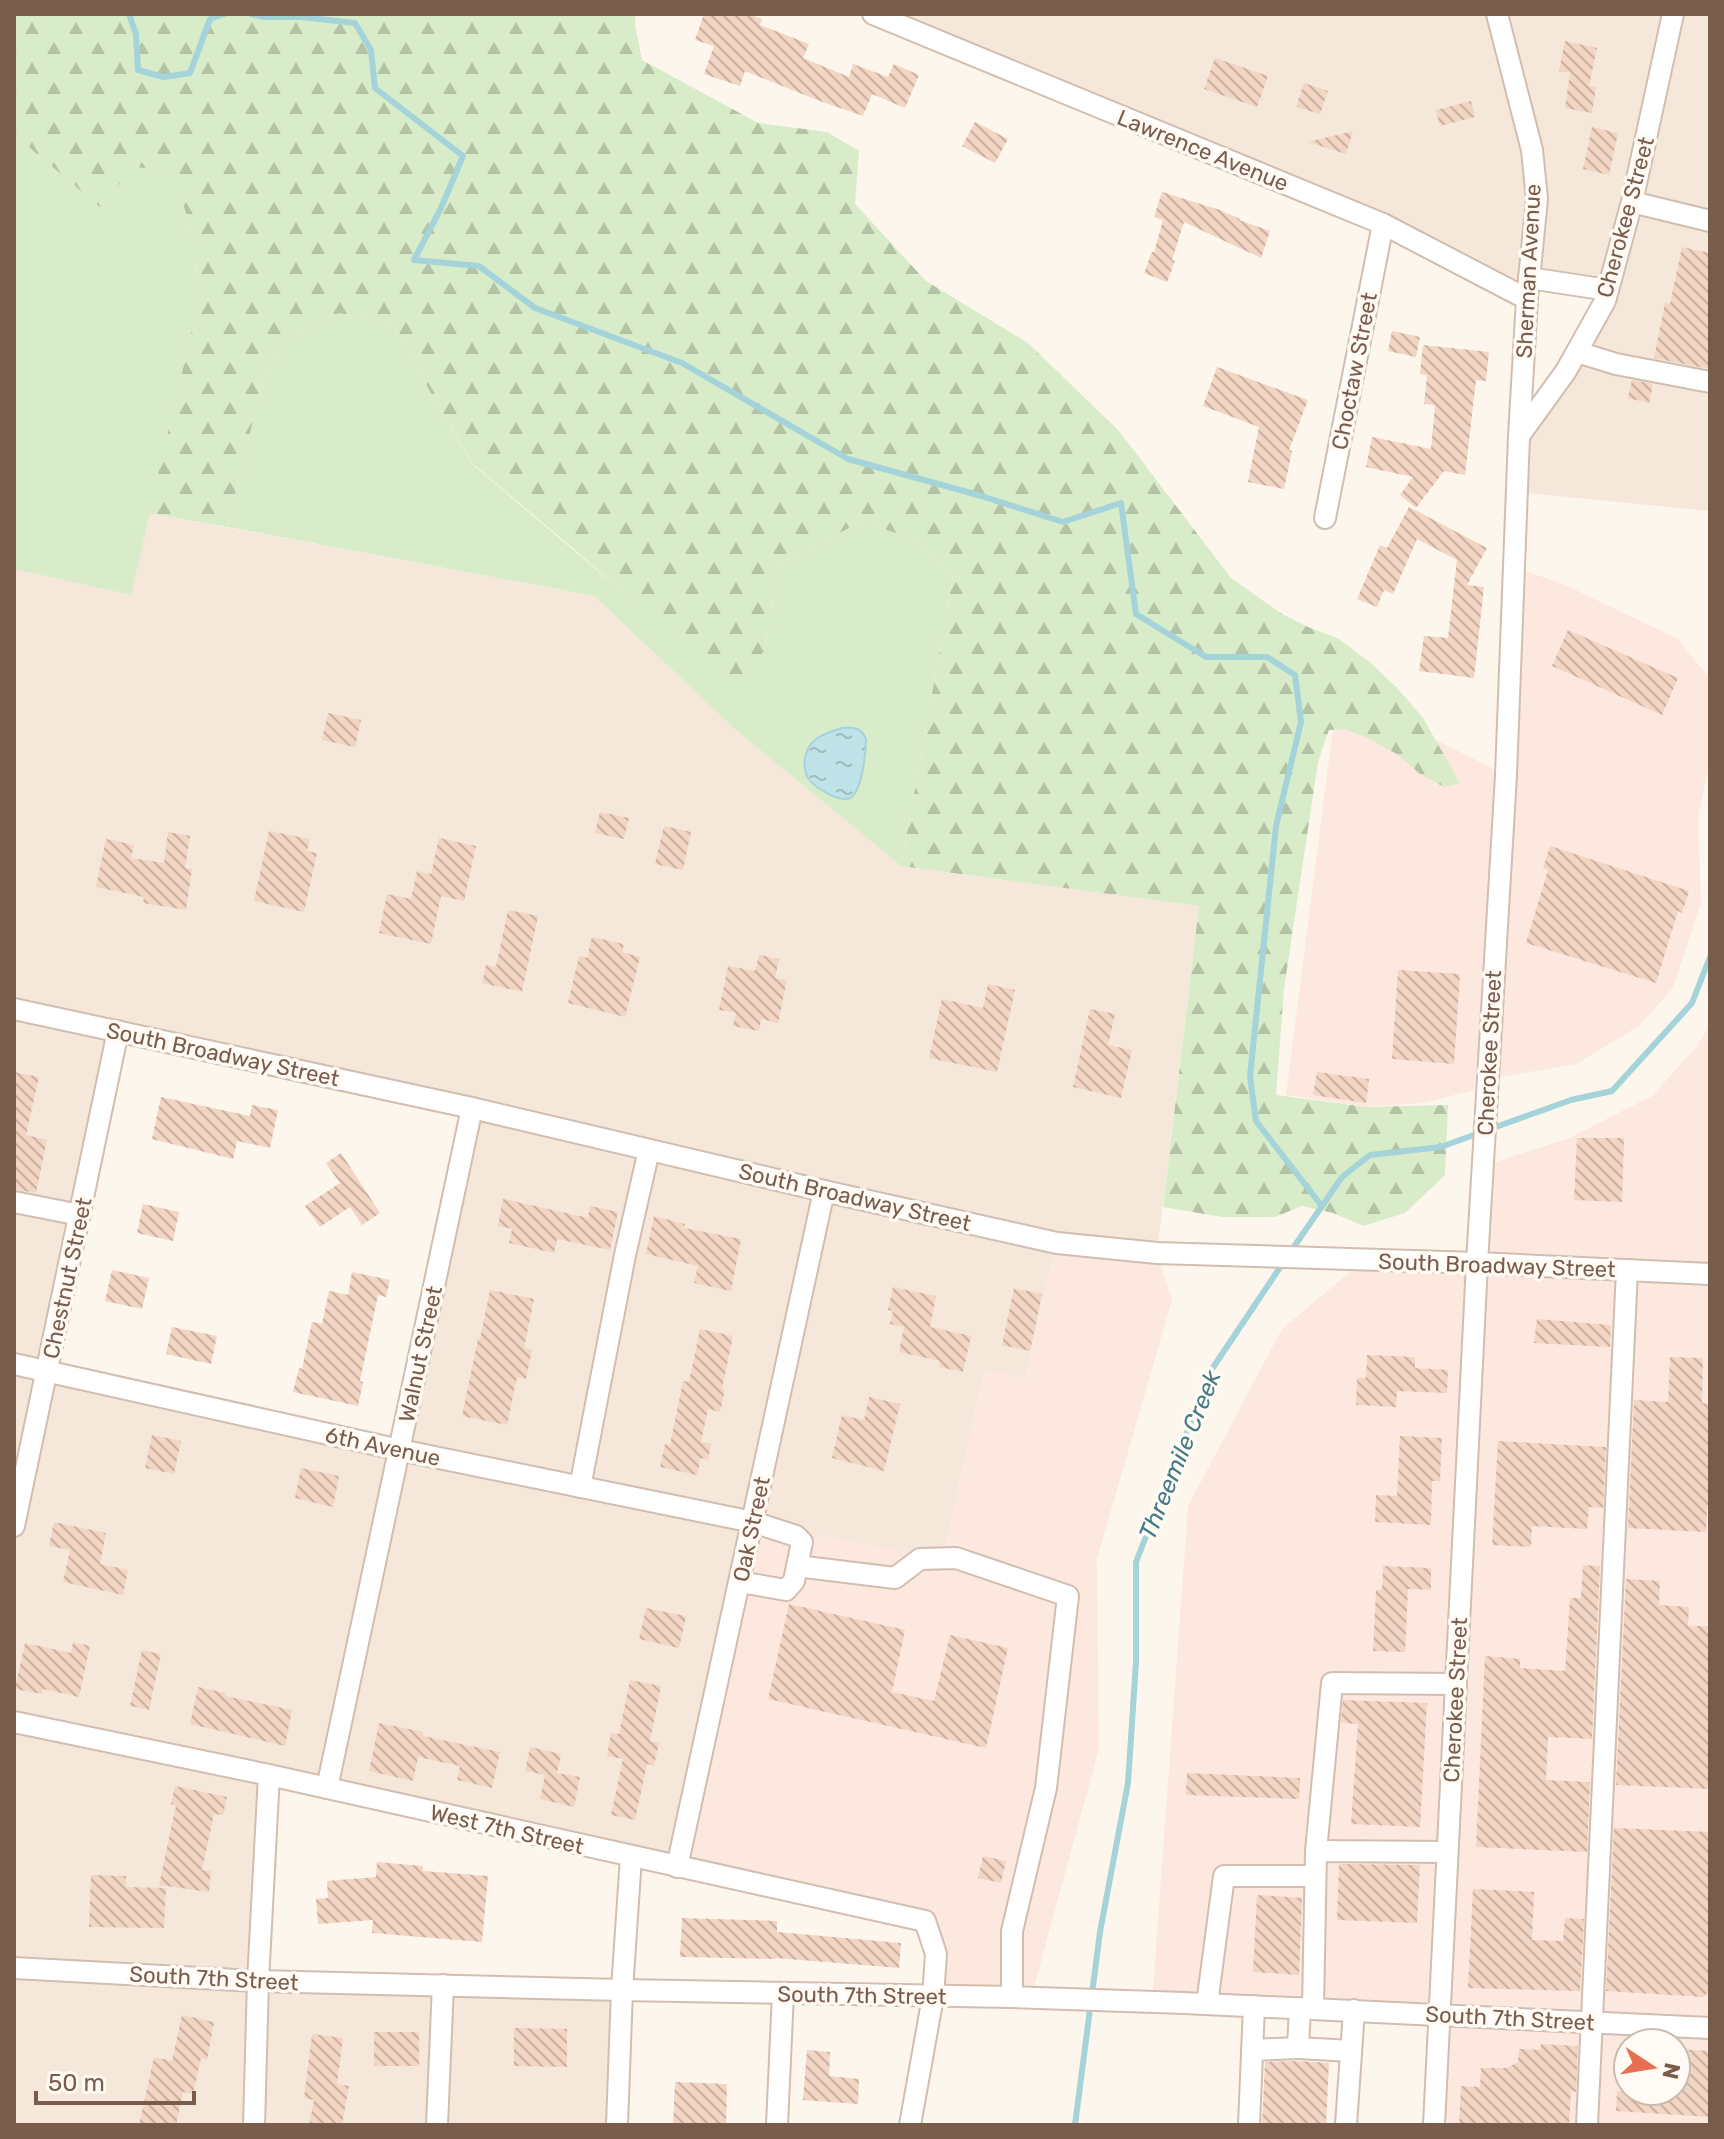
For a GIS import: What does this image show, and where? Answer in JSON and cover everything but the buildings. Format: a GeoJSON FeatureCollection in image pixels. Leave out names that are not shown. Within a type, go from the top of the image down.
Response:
{"type":"FeatureCollection","features":[{"type":"Feature","properties":{"kind":"street","name":"Lawrence Avenue"},"geometry":{"type":"LineString","coordinates":[[873,14],[1383,224],[1527,299]]}},
{"type":"Feature","properties":{"kind":"street","name":"Sherman Avenue"},"geometry":{"type":"LineString","coordinates":[[1497,14],[1532,150],[1537,199],[1519,436]]}},
{"type":"Feature","properties":{"kind":"street","name":"Cherokee Street"},"geometry":{"type":"LineString","coordinates":[[1434,2125],[1477,1263],[1506,775],[1519,436],[1566,371],[1605,301],[1632,202],[1673,14]]}},
{"type":"Feature","properties":{"kind":"street"},"geometry":{"type":"LineString","coordinates":[[1632,202],[1710,221]]}},
{"type":"Feature","properties":{"kind":"street","name":"Choctaw Street"},"geometry":{"type":"LineString","coordinates":[[1325,518],[1383,224]]}},
{"type":"Feature","properties":{"kind":"street"},"geometry":{"type":"LineString","coordinates":[[1529,278],[1608,290]]}},
{"type":"Feature","properties":{"kind":"street"},"geometry":{"type":"LineString","coordinates":[[1577,352],[1616,364],[1710,382]]}},
{"type":"Feature","properties":{"kind":"street","name":"South Broadway Street"},"geometry":{"type":"LineString","coordinates":[[14,1009],[472,1108],[1057,1243],[1157,1253],[1710,1274]]}},
{"type":"Feature","properties":{"kind":"street","name":"Chestnut Street"},"geometry":{"type":"LineString","coordinates":[[14,1526],[118,1031]]}},
{"type":"Feature","properties":{"kind":"street","name":"Walnut Street"},"geometry":{"type":"LineString","coordinates":[[327,1788],[472,1108]]}},
{"type":"Feature","properties":{"kind":"street"},"geometry":{"type":"LineString","coordinates":[[580,1487],[625,1255],[649,1150]]}},
{"type":"Feature","properties":{"kind":"street","name":"Oak Street"},"geometry":{"type":"LineString","coordinates":[[677,1867],[824,1191]]}},
{"type":"Feature","properties":{"kind":"street"},"geometry":{"type":"LineString","coordinates":[[14,1202],[80,1215]]}},
{"type":"Feature","properties":{"kind":"street"},"geometry":{"type":"LineString","coordinates":[[1587,2125],[1627,1270]]}},
{"type":"Feature","properties":{"kind":"street","name":"6th Avenue"},"geometry":{"type":"LineString","coordinates":[[14,1364],[400,1450],[753,1522],[796,1536],[802,1542],[797,1566]]}},
{"type":"Feature","properties":{"kind":"street"},"geometry":{"type":"LineString","coordinates":[[740,1582],[786,1590],[794,1581],[797,1566],[895,1578],[920,1559],[956,1558],[1068,1596],[1046,1788],[1012,1931],[1022,1998]]}},
{"type":"Feature","properties":{"kind":"street"},"geometry":{"type":"LineString","coordinates":[[1298,2048],[1306,2008],[1316,1851],[1332,1683],[1456,1684]]}},
{"type":"Feature","properties":{"kind":"street","name":"West 7th Street"},"geometry":{"type":"LineString","coordinates":[[14,1722],[269,1775],[925,1921],[936,1954],[933,1997]]}},
{"type":"Feature","properties":{"kind":"street"},"geometry":{"type":"LineString","coordinates":[[254,2125],[269,1775]]}},
{"type":"Feature","properties":{"kind":"street"},"geometry":{"type":"LineString","coordinates":[[1316,1851],[1447,1852]]}},
{"type":"Feature","properties":{"kind":"street"},"geometry":{"type":"LineString","coordinates":[[617,2125],[631,1857]]}},
{"type":"Feature","properties":{"kind":"street"},"geometry":{"type":"LineString","coordinates":[[1207,2004],[1224,1876],[1315,1876]]}},
{"type":"Feature","properties":{"kind":"street","name":"South 7th Street"},"geometry":{"type":"LineString","coordinates":[[14,1968],[258,1981],[1184,2003],[1710,2028]]}},
{"type":"Feature","properties":{"kind":"street"},"geometry":{"type":"LineString","coordinates":[[437,2125],[443,1985]]}},
{"type":"Feature","properties":{"kind":"street"},"geometry":{"type":"LineString","coordinates":[[777,2125],[783,1993]]}},
{"type":"Feature","properties":{"kind":"street"},"geometry":{"type":"LineString","coordinates":[[910,2125],[933,1997]]}},
{"type":"Feature","properties":{"kind":"street"},"geometry":{"type":"LineString","coordinates":[[1249,2125],[1254,2006]]}},
{"type":"Feature","properties":{"kind":"street"},"geometry":{"type":"LineString","coordinates":[[1346,2125],[1354,2010]]}},
{"type":"Feature","properties":{"kind":"street"},"geometry":{"type":"LineString","coordinates":[[1252,2050],[1298,2048],[1351,2051]]}},
{"type":"Feature","properties":{"kind":"shaded area"},"geometry":{"type":"Polygon","coordinates":[[[873,14],[1710,14],[1710,511],[1517,492],[1519,436],[1608,291],[1529,278],[1527,299],[1383,224],[873,14]]]}},
{"type":"Feature","properties":{"kind":"shaded area"},"geometry":{"type":"Polygon","coordinates":[[[149,513],[594,596],[736,730],[901,866],[1199,906],[1157,1253],[1057,1243],[1025,1379],[984,1371],[943,1560],[677,1867],[269,1775],[258,1980],[622,1990],[617,2125],[14,2125],[14,569],[131,595],[149,513]],[[118,1031],[47,1370],[400,1450],[472,1108],[118,1031]]]}},
{"type":"Feature","properties":{"kind":"shaded area"},"geometry":{"type":"Polygon","coordinates":[[[1514,567],[1563,584],[1678,639],[1710,679],[1710,761],[1698,817],[1701,902],[1673,988],[1639,1026],[1576,1064],[1495,1078],[1505,793],[1474,1090],[1423,1103],[1366,1107],[1286,1095],[1336,704],[1368,706],[1506,775],[1514,567]]]}},
{"type":"Feature","properties":{"kind":"shaded area"},"geometry":{"type":"Polygon","coordinates":[[[1710,1025],[1710,2125],[1434,2125],[1439,2015],[1152,2002],[1188,1506],[1282,1329],[1363,1261],[1477,1263],[1483,1166],[1569,1138],[1652,1096],[1697,1046],[1710,1025]]]}},
{"type":"Feature","properties":{"kind":"shaded area"},"geometry":{"type":"Polygon","coordinates":[[[1057,1243],[1157,1253],[1172,1300],[1097,1559],[1099,1749],[1031,1998],[933,1997],[924,1921],[677,1867],[753,1522],[942,1560],[984,1370],[1025,1378],[1057,1243]]]}},
{"type":"Feature","properties":{"kind":"green space"},"geometry":{"type":"Polygon","coordinates":[[[14,14],[636,14],[642,60],[758,123],[827,132],[859,151],[855,204],[926,281],[1028,343],[1119,431],[1231,578],[1282,614],[1339,639],[1372,664],[1423,718],[1460,783],[1444,787],[1420,774],[1397,754],[1365,737],[1344,729],[1329,730],[1318,762],[1284,989],[1276,1095],[1366,1107],[1448,1105],[1445,1175],[1405,1213],[1363,1226],[1333,1213],[1302,1206],[1275,1217],[1222,1217],[1163,1207],[1199,906],[901,866],[953,577],[915,539],[861,522],[778,564],[765,650],[731,687],[473,464],[393,324],[339,313],[289,336],[264,376],[227,527],[149,513],[200,296],[189,222],[172,171],[134,167],[100,207],[29,147],[14,140],[14,14]]]}},
{"type":"Feature","properties":{"kind":"green space"},"geometry":{"type":"Polygon","coordinates":[[[14,140],[29,147],[134,167],[173,171],[189,222],[200,296],[131,595],[14,569],[14,140]]]}},
{"type":"Feature","properties":{"kind":"green space"},"geometry":{"type":"Polygon","coordinates":[[[339,313],[393,324],[473,465],[650,615],[765,650],[778,564],[861,522],[915,539],[953,577],[901,866],[736,730],[594,596],[227,527],[264,376],[289,336],[339,313]],[[866,746],[805,755],[807,776],[835,797],[849,798],[862,777],[866,746]]]}},
{"type":"Feature","properties":{"kind":"water"},"geometry":{"type":"Polygon","coordinates":[[[842,728],[857,729],[866,739],[858,788],[850,798],[845,799],[826,793],[814,784],[807,776],[805,767],[811,744],[842,728]]]}},
{"type":"Feature","properties":{"kind":"waterway"},"geometry":{"type":"LineString","coordinates":[[129,14],[136,34],[138,70],[164,77],[190,73],[210,19],[224,14]]}},
{"type":"Feature","properties":{"kind":"waterway"},"geometry":{"type":"LineString","coordinates":[[251,14],[355,23],[371,50],[375,88],[463,156],[414,260],[479,266],[535,308],[682,363],[848,459],[1063,522],[1121,503],[1136,614],[1206,657],[1267,657],[1295,675],[1301,722],[1276,826],[1250,1076],[1256,1121],[1321,1205]]}},
{"type":"Feature","properties":{"kind":"waterway","name":"Threemile Creek"},"geometry":{"type":"LineString","coordinates":[[1490,1129],[1571,1100],[1612,1091],[1692,1003],[1710,957]]}},
{"type":"Feature","properties":{"kind":"waterway","name":"Threemile Creek"},"geometry":{"type":"LineString","coordinates":[[1289,1254],[1342,1177],[1370,1155],[1441,1147],[1479,1133]]}},
{"type":"Feature","properties":{"kind":"waterway","name":"Threemile Creek"},"geometry":{"type":"LineString","coordinates":[[1075,2125],[1100,1932],[1128,1783],[1136,1662],[1136,1562],[1212,1369],[1283,1263]]}}]}
